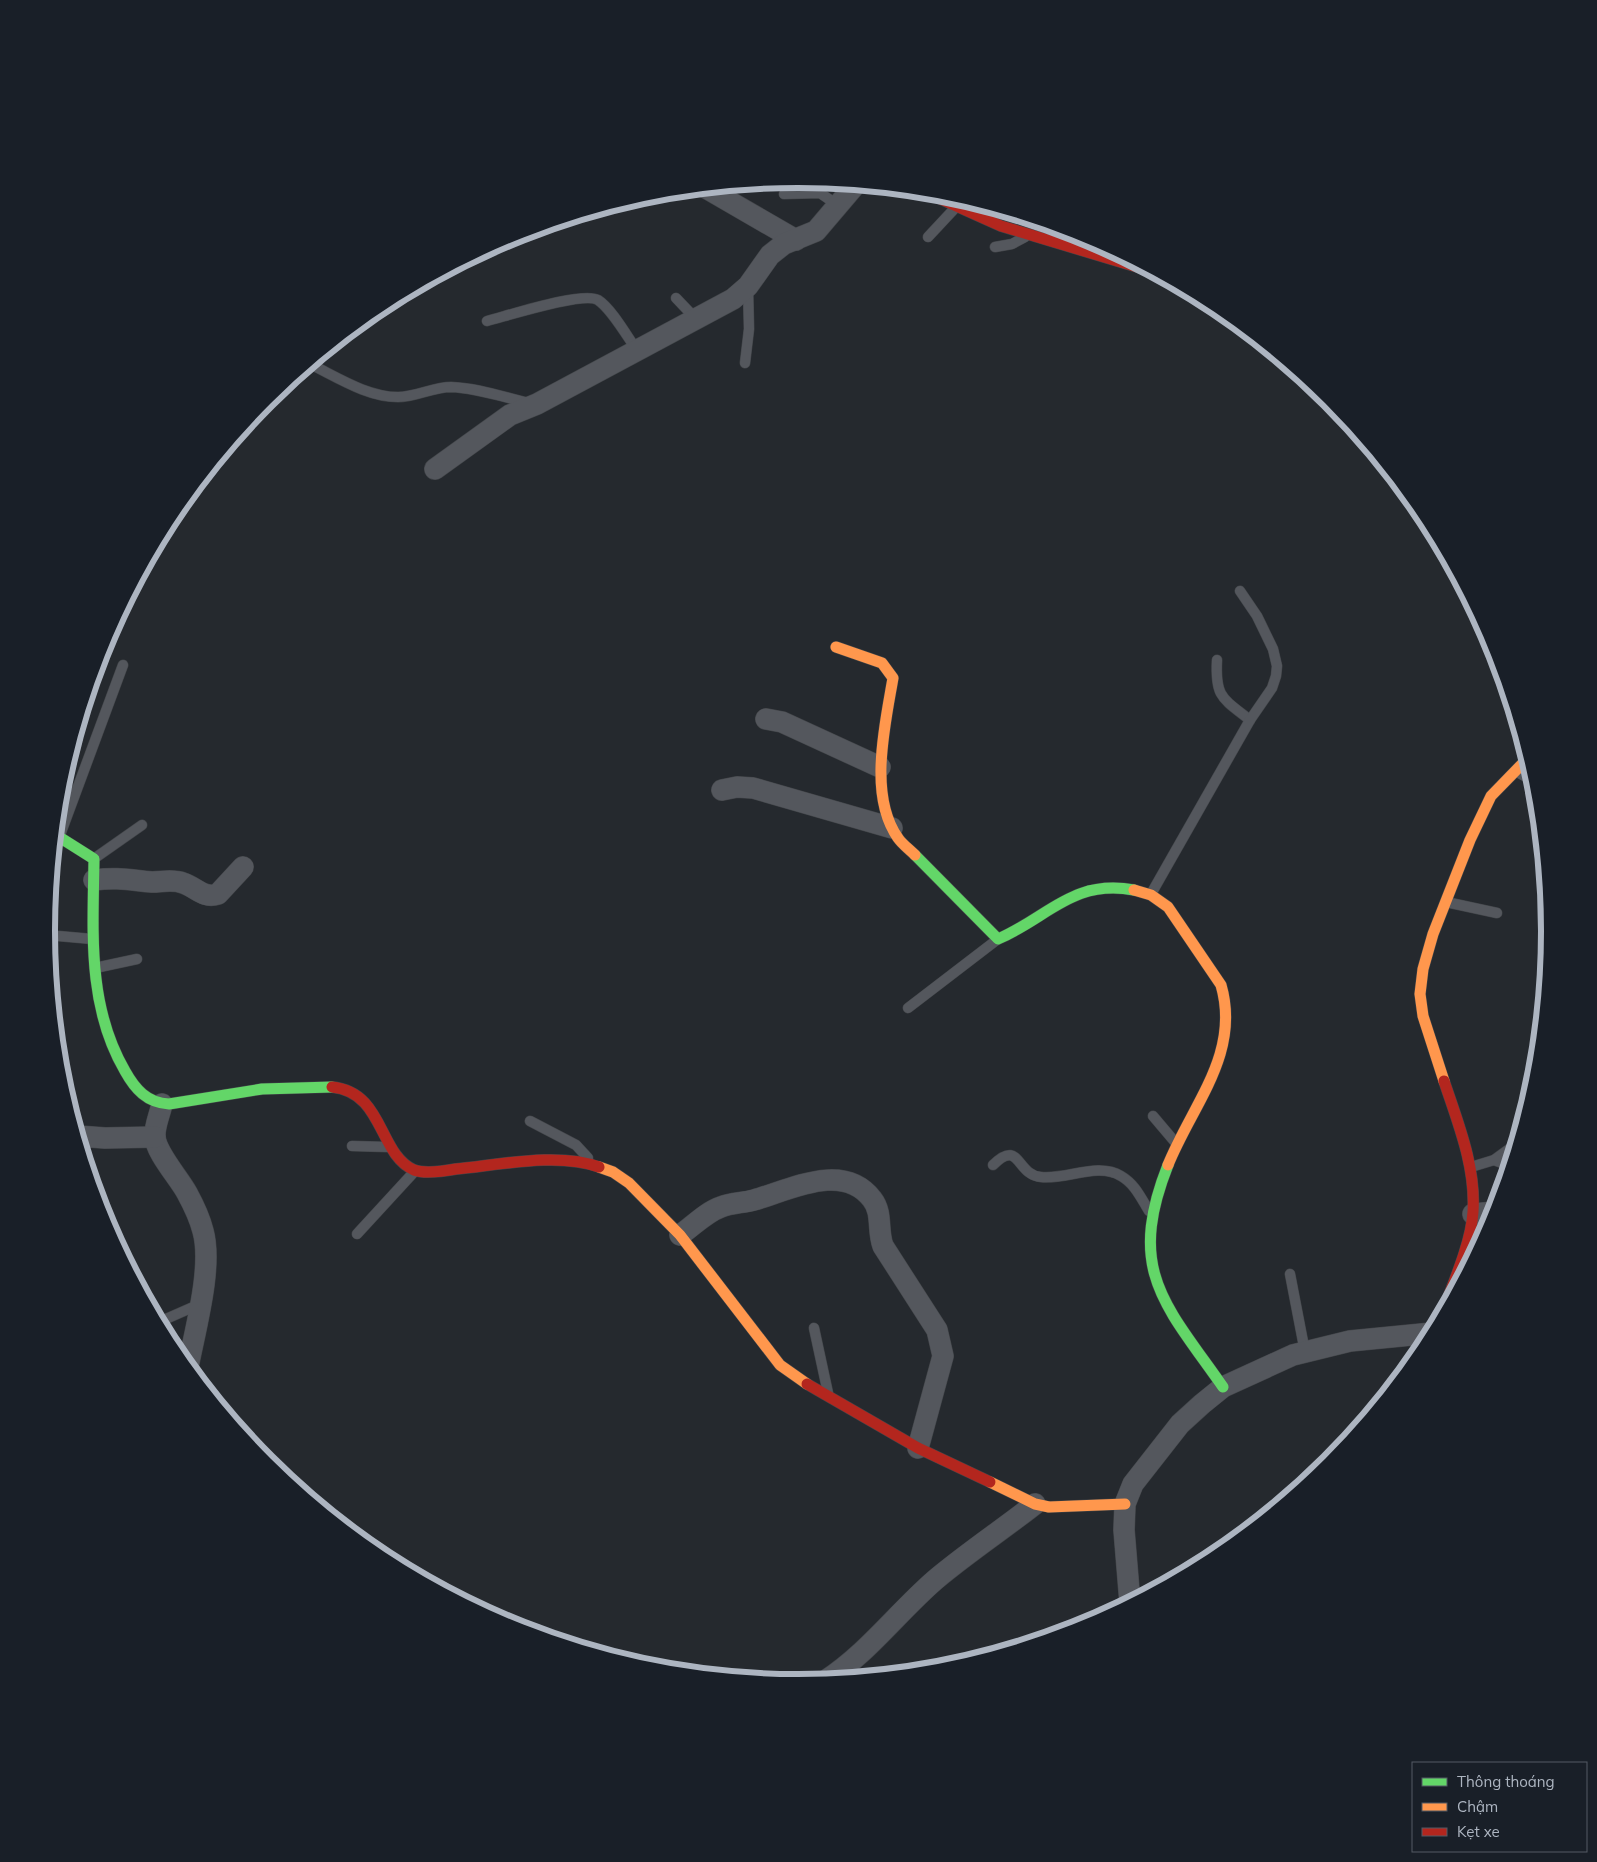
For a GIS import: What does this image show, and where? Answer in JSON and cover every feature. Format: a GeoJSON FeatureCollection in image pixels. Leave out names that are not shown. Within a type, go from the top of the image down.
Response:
{"type":"FeatureCollection","features":[{"type":"Feature","properties":{"kind":"street"},"geometry":{"type":"LineString","coordinates":[[435,469],[510,415],[537,404],[638,352],[734,299],[748,286],[770,255],[784,244],[816,230],[852,189]]}},
{"type":"Feature","properties":{"kind":"street"},"geometry":{"type":"LineString","coordinates":[[714,193],[796,240]]}},
{"type":"Feature","properties":{"kind":"street"},"geometry":{"type":"LineString","coordinates":[[953,204],[1001,226],[1126,264]]}},
{"type":"Feature","properties":{"kind":"street"},"geometry":{"type":"LineString","coordinates":[[836,647],[882,663],[893,678],[881,749],[880,767],[886,809],[892,828],[898,838],[998,939],[1019,930],[1070,896],[1086,890],[1132,889],[1151,895],[1168,907],[1221,985],[1226,1000],[1226,1032],[1213,1076],[1194,1108],[1159,1192],[1153,1218],[1152,1265],[1158,1291],[1223,1387]]}},
{"type":"Feature","properties":{"kind":"street"},"geometry":{"type":"LineString","coordinates":[[766,719],[782,722],[880,767]]}},
{"type":"Feature","properties":{"kind":"street"},"geometry":{"type":"LineString","coordinates":[[1454,1281],[1473,1214],[1470,1168],[1468,1155],[1423,1016],[1420,994],[1433,934],[1470,840],[1491,796],[1523,763]]}},
{"type":"Feature","properties":{"kind":"street"},"geometry":{"type":"LineString","coordinates":[[722,790],[737,787],[753,788],[892,828]]}},
{"type":"Feature","properties":{"kind":"street"},"geometry":{"type":"LineString","coordinates":[[61,838],[94,859],[92,939],[98,1011],[111,1048],[138,1091],[148,1099],[162,1104],[244,1091],[301,1087],[344,1089],[356,1093],[363,1100],[400,1158],[415,1170],[441,1171],[550,1160],[592,1164],[613,1172],[629,1183],[680,1235],[780,1365],[829,1398],[918,1448],[1036,1504],[1049,1507],[1125,1504]]}},
{"type":"Feature","properties":{"kind":"street"},"geometry":{"type":"LineString","coordinates":[[94,880],[112,878],[153,882],[182,882],[207,896],[212,896],[218,894],[244,867]]}},
{"type":"Feature","properties":{"kind":"street"},"geometry":{"type":"LineString","coordinates":[[162,1104],[155,1137],[159,1151],[188,1194],[203,1231],[206,1246],[200,1304],[190,1358]]}},
{"type":"Feature","properties":{"kind":"street"},"geometry":{"type":"LineString","coordinates":[[84,1136],[155,1137]]}},
{"type":"Feature","properties":{"kind":"street"},"geometry":{"type":"LineString","coordinates":[[680,1235],[719,1207],[753,1200],[794,1186],[822,1180],[844,1182],[859,1188],[871,1197],[878,1207],[882,1246],[937,1330],[942,1344],[942,1367],[918,1448]]}},
{"type":"Feature","properties":{"kind":"street"},"geometry":{"type":"LineString","coordinates":[[1473,1214],[1486,1213]]}},
{"type":"Feature","properties":{"kind":"street"},"geometry":{"type":"LineString","coordinates":[[1129,1597],[1124,1530],[1125,1504],[1133,1484],[1180,1424],[1223,1387],[1293,1355],[1350,1341],[1423,1334]]}},
{"type":"Feature","properties":{"kind":"street"},"geometry":{"type":"LineString","coordinates":[[836,1673],[869,1647],[934,1581],[1036,1504]]}},
{"type":"Feature","properties":{"kind":"lane"},"geometry":{"type":"LineString","coordinates":[[784,194],[820,193],[839,206]]}},
{"type":"Feature","properties":{"kind":"lane"},"geometry":{"type":"LineString","coordinates":[[928,237],[957,206]]}},
{"type":"Feature","properties":{"kind":"lane"},"geometry":{"type":"LineString","coordinates":[[996,247],[1018,242],[1027,234]]}},
{"type":"Feature","properties":{"kind":"lane"},"geometry":{"type":"LineString","coordinates":[[745,363],[749,329],[748,286]]}},
{"type":"Feature","properties":{"kind":"lane"},"geometry":{"type":"LineString","coordinates":[[486,321],[572,299],[590,298],[598,300],[607,308],[638,352]]}},
{"type":"Feature","properties":{"kind":"lane"},"geometry":{"type":"LineString","coordinates":[[676,298],[697,320]]}},
{"type":"Feature","properties":{"kind":"lane"},"geometry":{"type":"LineString","coordinates":[[315,366],[374,393],[399,397],[434,388],[463,388],[537,404]]}},
{"type":"Feature","properties":{"kind":"lane"},"geometry":{"type":"LineString","coordinates":[[1151,895],[1250,720],[1272,688],[1277,666],[1273,649],[1257,616],[1240,591]]}},
{"type":"Feature","properties":{"kind":"lane"},"geometry":{"type":"LineString","coordinates":[[1216,660],[1215,680],[1219,693],[1250,720]]}},
{"type":"Feature","properties":{"kind":"lane"},"geometry":{"type":"LineString","coordinates":[[63,824],[123,665]]}},
{"type":"Feature","properties":{"kind":"lane"},"geometry":{"type":"LineString","coordinates":[[1514,770],[1526,776]]}},
{"type":"Feature","properties":{"kind":"lane"},"geometry":{"type":"LineString","coordinates":[[94,859],[142,825]]}},
{"type":"Feature","properties":{"kind":"lane"},"geometry":{"type":"LineString","coordinates":[[1446,902],[1497,913]]}},
{"type":"Feature","properties":{"kind":"lane"},"geometry":{"type":"LineString","coordinates":[[55,936],[92,939]]}},
{"type":"Feature","properties":{"kind":"lane"},"geometry":{"type":"LineString","coordinates":[[908,1008],[998,939]]}},
{"type":"Feature","properties":{"kind":"lane"},"geometry":{"type":"LineString","coordinates":[[95,968],[137,959]]}},
{"type":"Feature","properties":{"kind":"lane"},"geometry":{"type":"LineString","coordinates":[[1153,1116],[1178,1145]]}},
{"type":"Feature","properties":{"kind":"lane"},"geometry":{"type":"LineString","coordinates":[[530,1121],[576,1145],[592,1164]]}},
{"type":"Feature","properties":{"kind":"lane"},"geometry":{"type":"LineString","coordinates":[[352,1146],[392,1147]]}},
{"type":"Feature","properties":{"kind":"lane"},"geometry":{"type":"LineString","coordinates":[[1470,1168],[1494,1160],[1509,1149]]}},
{"type":"Feature","properties":{"kind":"lane"},"geometry":{"type":"LineString","coordinates":[[993,1165],[1003,1156],[1009,1154],[1013,1155],[1027,1172],[1039,1177],[1054,1178],[1100,1171],[1120,1175],[1133,1185],[1153,1218]]}},
{"type":"Feature","properties":{"kind":"lane"},"geometry":{"type":"LineString","coordinates":[[1494,1160],[1505,1164]]}},
{"type":"Feature","properties":{"kind":"lane"},"geometry":{"type":"LineString","coordinates":[[357,1234],[415,1170]]}},
{"type":"Feature","properties":{"kind":"lane"},"geometry":{"type":"LineString","coordinates":[[1290,1274],[1305,1352]]}},
{"type":"Feature","properties":{"kind":"lane"},"geometry":{"type":"LineString","coordinates":[[165,1319],[200,1304]]}},
{"type":"Feature","properties":{"kind":"lane"},"geometry":{"type":"LineString","coordinates":[[814,1328],[829,1398]]}},
{"type":"Feature","properties":{"kind":"traffic: fast"},"geometry":{"type":"LineString","coordinates":[[61,838],[94,859],[93,941],[98,995],[104,1021],[113,1046],[129,1078],[142,1094],[154,1101],[169,1104],[262,1089],[332,1087]]}},
{"type":"Feature","properties":{"kind":"traffic: fast"},"geometry":{"type":"LineString","coordinates":[[915,855],[998,939],[1077,895],[1094,890],[1112,888],[1134,890]]}},
{"type":"Feature","properties":{"kind":"traffic: fast"},"geometry":{"type":"LineString","coordinates":[[1168,1165],[1156,1202],[1151,1233],[1152,1260],[1158,1285],[1169,1308],[1184,1332],[1223,1387]]}},
{"type":"Feature","properties":{"kind":"traffic: slow"},"geometry":{"type":"LineString","coordinates":[[836,647],[882,663],[893,678],[881,760],[883,802],[889,821],[898,838],[915,855]]}},
{"type":"Feature","properties":{"kind":"traffic: slow"},"geometry":{"type":"LineString","coordinates":[[1444,1081],[1423,1016],[1420,994],[1423,969],[1433,934],[1470,840],[1491,796],[1523,763]]}},
{"type":"Feature","properties":{"kind":"traffic: slow"},"geometry":{"type":"LineString","coordinates":[[1134,890],[1151,895],[1168,907],[1221,985],[1225,1010],[1225,1034],[1211,1078],[1168,1165]]}},
{"type":"Feature","properties":{"kind":"traffic: slow"},"geometry":{"type":"LineString","coordinates":[[599,1167],[613,1172],[629,1183],[680,1235],[780,1365],[807,1384]]}},
{"type":"Feature","properties":{"kind":"traffic: slow"},"geometry":{"type":"LineString","coordinates":[[990,1482],[1035,1504],[1049,1507],[1125,1504]]}},
{"type":"Feature","properties":{"kind":"traffic: jam"},"geometry":{"type":"LineString","coordinates":[[951,204],[1001,226],[1126,264]]}},
{"type":"Feature","properties":{"kind":"traffic: jam"},"geometry":{"type":"LineString","coordinates":[[1444,1081],[1465,1145],[1472,1178],[1473,1212],[1469,1238],[1456,1276]]}},
{"type":"Feature","properties":{"kind":"traffic: jam"},"geometry":{"type":"LineString","coordinates":[[332,1087],[349,1091],[362,1100],[371,1111],[393,1151],[402,1162],[414,1170],[435,1172],[547,1160],[566,1160],[599,1167]]}},
{"type":"Feature","properties":{"kind":"traffic: jam"},"geometry":{"type":"LineString","coordinates":[[807,1384],[918,1448],[990,1482]]}}]}
